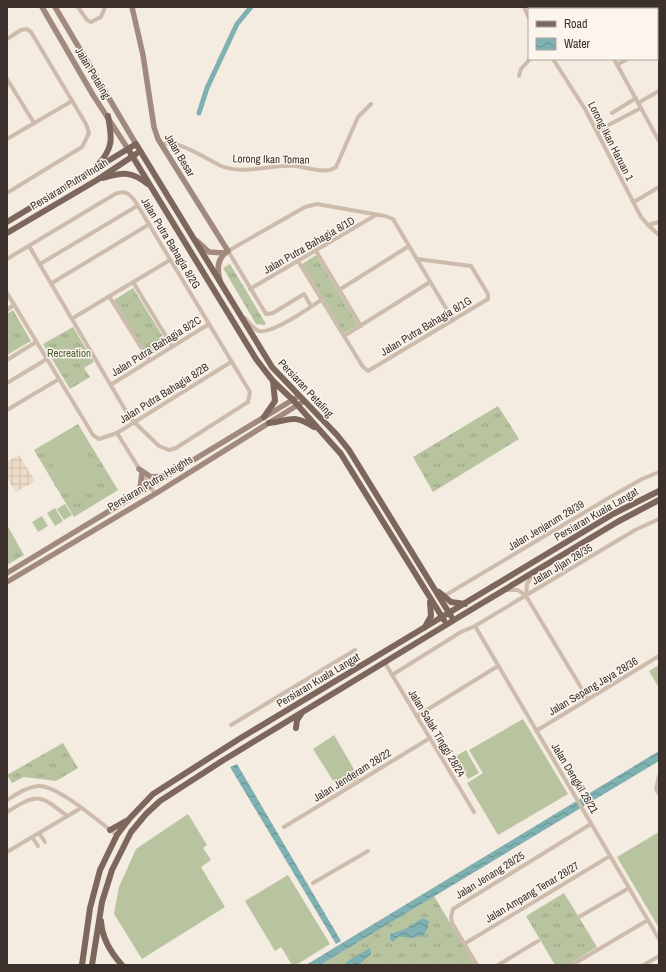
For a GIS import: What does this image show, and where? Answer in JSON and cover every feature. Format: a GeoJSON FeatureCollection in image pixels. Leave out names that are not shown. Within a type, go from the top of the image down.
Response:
{"type":"FeatureCollection","features":[{"type":"Feature","properties":{"kind":"main road"},"geometry":{"type":"LineString","coordinates":[[91,171],[104,158],[110,146],[112,134],[108,116]]}},
{"type":"Feature","properties":{"kind":"main road","name":"Persiaran Putra Indah"},"geometry":{"type":"LineString","coordinates":[[7,222],[136,144]]}},
{"type":"Feature","properties":{"kind":"main road","name":"Persiaran Petaling"},"geometry":{"type":"LineString","coordinates":[[136,144],[196,239],[272,367],[337,435],[349,450],[454,620]]}},
{"type":"Feature","properties":{"kind":"main road","name":"Persiaran Petaling"},"geometry":{"type":"LineString","coordinates":[[128,149],[256,360],[273,381],[295,402],[341,454],[446,625]]}},
{"type":"Feature","properties":{"kind":"main road","name":"Persiaran Putra Indah"},"geometry":{"type":"LineString","coordinates":[[7,233],[97,180],[140,151]]}},
{"type":"Feature","properties":{"kind":"main road"},"geometry":{"type":"LineString","coordinates":[[97,180],[114,174],[126,173],[136,177],[151,187]]}},
{"type":"Feature","properties":{"kind":"main road"},"geometry":{"type":"LineString","coordinates":[[264,417],[275,401],[273,381]]}},
{"type":"Feature","properties":{"kind":"main road"},"geometry":{"type":"LineString","coordinates":[[269,423],[291,418],[306,422],[319,430]]}},
{"type":"Feature","properties":{"kind":"main road","name":"Persiaran Kuala Langat"},"geometry":{"type":"LineString","coordinates":[[82,965],[92,895],[100,870],[117,835],[130,818],[153,794],[167,784],[613,514],[659,491]]}},
{"type":"Feature","properties":{"kind":"main road","name":"Persiaran Kuala Langat"},"geometry":{"type":"LineString","coordinates":[[92,965],[102,902],[112,870],[125,842],[140,821],[166,796],[580,544],[640,508],[659,500]]}},
{"type":"Feature","properties":{"kind":"main road"},"geometry":{"type":"LineString","coordinates":[[576,537],[580,544]]}},
{"type":"Feature","properties":{"kind":"main road"},"geometry":{"type":"LineString","coordinates":[[434,587],[453,603],[465,604]]}},
{"type":"Feature","properties":{"kind":"main road"},"geometry":{"type":"LineString","coordinates":[[423,630],[431,616],[430,600]]}},
{"type":"Feature","properties":{"kind":"main road"},"geometry":{"type":"LineString","coordinates":[[280,726],[285,724],[296,727],[297,720],[304,711]]}},
{"type":"Feature","properties":{"kind":"main road"},"geometry":{"type":"LineString","coordinates":[[111,847],[111,835],[109,829],[130,818]]}},
{"type":"Feature","properties":{"kind":"main road"},"geometry":{"type":"LineString","coordinates":[[121,853],[117,835],[140,821]]}},
{"type":"Feature","properties":{"kind":"main road"},"geometry":{"type":"LineString","coordinates":[[101,913],[102,929],[105,938],[115,957],[122,965]]}},
{"type":"Feature","properties":{"kind":"street","name":"Jalan Petaling"},"geometry":{"type":"LineString","coordinates":[[42,7],[128,149]]}},
{"type":"Feature","properties":{"kind":"street","name":"Jalan Petaling"},"geometry":{"type":"LineString","coordinates":[[55,7],[136,144]]}},
{"type":"Feature","properties":{"kind":"street"},"geometry":{"type":"LineString","coordinates":[[78,7],[86,20],[91,22],[101,17],[105,7]]}},
{"type":"Feature","properties":{"kind":"street","name":"Jalan Besar"},"geometry":{"type":"LineString","coordinates":[[132,7],[149,85],[154,127],[161,145],[226,252]]}},
{"type":"Feature","properties":{"kind":"street"},"geometry":{"type":"LineString","coordinates":[[7,39],[21,30],[27,29],[31,32],[88,130],[84,144],[7,193]]}},
{"type":"Feature","properties":{"kind":"street"},"geometry":{"type":"LineString","coordinates":[[519,76],[521,69],[529,60]]}},
{"type":"Feature","properties":{"kind":"street","name":"Lorong Ikan Haruan 1"},"geometry":{"type":"LineString","coordinates":[[554,60],[585,109],[641,217],[659,235]]}},
{"type":"Feature","properties":{"kind":"street"},"geometry":{"type":"LineString","coordinates":[[614,60],[657,134],[659,141]]}},
{"type":"Feature","properties":{"kind":"street"},"geometry":{"type":"LineString","coordinates":[[617,65],[625,60]]}},
{"type":"Feature","properties":{"kind":"street"},"geometry":{"type":"LineString","coordinates":[[7,79],[9,86],[34,123]]}},
{"type":"Feature","properties":{"kind":"street"},"geometry":{"type":"LineString","coordinates":[[612,112],[659,91]]}},
{"type":"Feature","properties":{"kind":"street"},"geometry":{"type":"LineString","coordinates":[[7,139],[72,101]]}},
{"type":"Feature","properties":{"kind":"street","name":"Lorong Ikan Toman"},"geometry":{"type":"LineString","coordinates":[[161,145],[170,143],[192,150],[221,166],[243,169],[280,166],[329,171],[336,167],[358,117],[371,104]]}},
{"type":"Feature","properties":{"kind":"street"},"geometry":{"type":"LineString","coordinates":[[597,131],[641,108]]}},
{"type":"Feature","properties":{"kind":"street"},"geometry":{"type":"LineString","coordinates":[[634,202],[659,188]]}},
{"type":"Feature","properties":{"kind":"street","name":"Jalan Putra Bahagia 8/2G"},"geometry":{"type":"LineString","coordinates":[[7,259],[119,192],[128,194],[137,206],[250,392],[250,399],[246,405],[176,448],[169,450],[159,446],[135,420]]}},
{"type":"Feature","properties":{"kind":"street"},"geometry":{"type":"LineString","coordinates":[[220,280],[218,266],[226,252],[304,207],[312,205],[385,216],[393,220],[453,320]]}},
{"type":"Feature","properties":{"kind":"street"},"geometry":{"type":"LineString","coordinates":[[40,264],[137,206]]}},
{"type":"Feature","properties":{"kind":"street","name":"Jalan Putra Bahagia 8/1D"},"geometry":{"type":"LineString","coordinates":[[250,289],[376,215]]}},
{"type":"Feature","properties":{"kind":"street"},"geometry":{"type":"LineString","coordinates":[[648,224],[658,223]]}},
{"type":"Feature","properties":{"kind":"street"},"geometry":{"type":"LineString","coordinates":[[52,283],[148,225]]}},
{"type":"Feature","properties":{"kind":"street"},"geometry":{"type":"LineString","coordinates":[[196,239],[205,250],[226,252]]}},
{"type":"Feature","properties":{"kind":"street"},"geometry":{"type":"LineString","coordinates":[[29,246],[112,384],[128,414],[135,420]]}},
{"type":"Feature","properties":{"kind":"street"},"geometry":{"type":"LineString","coordinates":[[339,290],[409,246]]}},
{"type":"Feature","properties":{"kind":"street"},"geometry":{"type":"LineString","coordinates":[[316,251],[361,326]]}},
{"type":"Feature","properties":{"kind":"street"},"geometry":{"type":"LineString","coordinates":[[226,252],[266,314],[273,312],[304,294],[311,306]]}},
{"type":"Feature","properties":{"kind":"street","name":"Jalan Putra Bahagia 8/1G"},"geometry":{"type":"LineString","coordinates":[[344,336],[363,367],[366,370],[372,369],[488,299],[488,294],[485,288],[469,265],[417,259]]}},
{"type":"Feature","properties":{"kind":"street"},"geometry":{"type":"LineString","coordinates":[[72,318],[170,260]]}},
{"type":"Feature","properties":{"kind":"street"},"geometry":{"type":"LineString","coordinates":[[298,261],[344,336],[430,282]]}},
{"type":"Feature","properties":{"kind":"street"},"geometry":{"type":"LineString","coordinates":[[133,282],[172,346]]}},
{"type":"Feature","properties":{"kind":"street"},"geometry":{"type":"LineString","coordinates":[[7,293],[59,379],[7,410]]}},
{"type":"Feature","properties":{"kind":"street"},"geometry":{"type":"LineString","coordinates":[[109,296],[149,360]]}},
{"type":"Feature","properties":{"kind":"street"},"geometry":{"type":"LineString","coordinates":[[242,315],[256,329],[266,331],[277,327],[321,300]]}},
{"type":"Feature","properties":{"kind":"street"},"geometry":{"type":"LineString","coordinates":[[7,310],[14,305]]}},
{"type":"Feature","properties":{"kind":"street","name":"Jalan Putra Bahagia 8/2C"},"geometry":{"type":"LineString","coordinates":[[112,384],[209,324]]}},
{"type":"Feature","properties":{"kind":"street"},"geometry":{"type":"LineString","coordinates":[[7,360],[36,342]]}},
{"type":"Feature","properties":{"kind":"street"},"geometry":{"type":"LineString","coordinates":[[7,383],[47,359]]}},
{"type":"Feature","properties":{"kind":"street","name":"Jalan Putra Bahagia 8/2B"},"geometry":{"type":"LineString","coordinates":[[59,379],[93,436],[99,439],[117,433],[135,420],[231,362]]}},
{"type":"Feature","properties":{"kind":"street","name":"Persiaran Putra Heights"},"geometry":{"type":"LineString","coordinates":[[7,573],[135,497],[264,417],[302,398]]}},
{"type":"Feature","properties":{"kind":"street","name":"Persiaran Putra Heights"},"geometry":{"type":"LineString","coordinates":[[7,582],[155,494],[269,423],[295,402]]}},
{"type":"Feature","properties":{"kind":"street"},"geometry":{"type":"LineString","coordinates":[[117,433],[155,494]]}},
{"type":"Feature","properties":{"kind":"street"},"geometry":{"type":"LineString","coordinates":[[140,471],[151,477],[168,476]]}},
{"type":"Feature","properties":{"kind":"street"},"geometry":{"type":"LineString","coordinates":[[135,497],[140,491],[140,471]]}},
{"type":"Feature","properties":{"kind":"street","name":"Jalan Jenjarum 28/39"},"geometry":{"type":"LineString","coordinates":[[444,596],[612,496],[642,479],[659,472]]}},
{"type":"Feature","properties":{"kind":"street","name":"Jalan Jijan 28/35"},"geometry":{"type":"LineString","coordinates":[[475,626],[635,530],[659,519]]}},
{"type":"Feature","properties":{"kind":"street"},"geometry":{"type":"LineString","coordinates":[[526,596],[527,584],[534,572]]}},
{"type":"Feature","properties":{"kind":"street"},"geometry":{"type":"LineString","coordinates":[[504,590],[518,590],[526,596],[588,699]]}},
{"type":"Feature","properties":{"kind":"street"},"geometry":{"type":"LineString","coordinates":[[392,675],[461,632],[475,626]]}},
{"type":"Feature","properties":{"kind":"street","name":"Jalan Dengkil 28/21"},"geometry":{"type":"LineString","coordinates":[[475,626],[659,940]]}},
{"type":"Feature","properties":{"kind":"street"},"geometry":{"type":"LineString","coordinates":[[231,725],[355,650]]}},
{"type":"Feature","properties":{"kind":"street","name":"Jalan Sepang Jaya 28/36"},"geometry":{"type":"LineString","coordinates":[[536,731],[659,656]]}},
{"type":"Feature","properties":{"kind":"street","name":"Jalan Salak Tinggi 28/24"},"geometry":{"type":"LineString","coordinates":[[385,662],[474,812]]}},
{"type":"Feature","properties":{"kind":"street"},"geometry":{"type":"LineString","coordinates":[[417,716],[498,666]]}},
{"type":"Feature","properties":{"kind":"street","name":"Jalan Jenderam 28/22"},"geometry":{"type":"LineString","coordinates":[[284,827],[430,738]]}},
{"type":"Feature","properties":{"kind":"street"},"geometry":{"type":"LineString","coordinates":[[659,776],[656,789],[659,794]]}},
{"type":"Feature","properties":{"kind":"street"},"geometry":{"type":"LineString","coordinates":[[7,800],[28,788],[44,786],[81,808],[117,835]]}},
{"type":"Feature","properties":{"kind":"street"},"geometry":{"type":"LineString","coordinates":[[7,812],[26,800],[37,798],[48,801],[67,816]]}},
{"type":"Feature","properties":{"kind":"street"},"geometry":{"type":"LineString","coordinates":[[7,852],[81,808]]}},
{"type":"Feature","properties":{"kind":"street","name":"Jalan Jenang 28/25"},"geometry":{"type":"LineString","coordinates":[[477,965],[451,920],[451,913],[456,906],[591,824]]}},
{"type":"Feature","properties":{"kind":"street"},"geometry":{"type":"LineString","coordinates":[[39,832],[45,842]]}},
{"type":"Feature","properties":{"kind":"street"},"geometry":{"type":"LineString","coordinates":[[32,837],[38,846]]}},
{"type":"Feature","properties":{"kind":"street"},"geometry":{"type":"LineString","coordinates":[[313,883],[368,851]]}},
{"type":"Feature","properties":{"kind":"street","name":"Jalan Ampang Tenar 28/27"},"geometry":{"type":"LineString","coordinates":[[464,944],[610,856]]}},
{"type":"Feature","properties":{"kind":"street"},"geometry":{"type":"LineString","coordinates":[[579,918],[629,888]]}},
{"type":"Feature","properties":{"kind":"street"},"geometry":{"type":"LineString","coordinates":[[572,965],[648,920]]}},
{"type":"Feature","properties":{"kind":"street"},"geometry":{"type":"LineString","coordinates":[[498,965],[538,941]]}},
{"type":"Feature","properties":{"kind":"street"},"geometry":{"type":"LineString","coordinates":[[644,965],[659,956]]}},
{"type":"Feature","properties":{"kind":"green space"},"geometry":{"type":"Polygon","coordinates":[[[316,255],[358,325],[344,333],[302,264],[316,255]]]}},
{"type":"Feature","properties":{"kind":"green space"},"geometry":{"type":"Polygon","coordinates":[[[230,264],[266,324],[256,324],[223,268],[230,264]]]}},
{"type":"Feature","properties":{"kind":"green space"},"geometry":{"type":"Polygon","coordinates":[[[133,288],[168,345],[148,357],[114,300],[133,288]]]}},
{"type":"Feature","properties":{"kind":"green space"},"geometry":{"type":"Polygon","coordinates":[[[13,310],[31,341],[7,355],[7,314],[13,310]]]}},
{"type":"Feature","properties":{"kind":"green space","name":"Recreation"},"geometry":{"type":"Polygon","coordinates":[[[73,327],[94,362],[84,368],[90,377],[70,389],[43,344],[73,327]]]}},
{"type":"Feature","properties":{"kind":"green space"},"geometry":{"type":"Polygon","coordinates":[[[76,345],[80,356],[62,363],[58,352],[76,345]]]}},
{"type":"Feature","properties":{"kind":"green space"},"geometry":{"type":"Polygon","coordinates":[[[498,406],[519,439],[433,492],[413,457],[498,406]]]}},
{"type":"Feature","properties":{"kind":"green space"},"geometry":{"type":"Polygon","coordinates":[[[78,424],[118,490],[74,517],[34,450],[78,424]]]}},
{"type":"Feature","properties":{"kind":"green space"},"geometry":{"type":"Polygon","coordinates":[[[73,429],[103,480],[73,498],[42,447],[73,429]]]}},
{"type":"Feature","properties":{"kind":"green space"},"geometry":{"type":"Polygon","coordinates":[[[65,504],[72,515],[64,520],[57,509],[65,504]]]}},
{"type":"Feature","properties":{"kind":"green space"},"geometry":{"type":"Polygon","coordinates":[[[55,508],[63,521],[55,526],[47,513],[55,508]]]}},
{"type":"Feature","properties":{"kind":"green space"},"geometry":{"type":"Polygon","coordinates":[[[42,516],[48,526],[38,532],[32,522],[42,516]]]}},
{"type":"Feature","properties":{"kind":"green space"},"geometry":{"type":"Polygon","coordinates":[[[7,525],[24,555],[7,565],[7,525]]]}},
{"type":"Feature","properties":{"kind":"green space"},"geometry":{"type":"Polygon","coordinates":[[[659,665],[659,688],[649,671],[659,665]]]}},
{"type":"Feature","properties":{"kind":"green space"},"geometry":{"type":"Polygon","coordinates":[[[523,719],[568,794],[498,835],[467,783],[483,773],[469,750],[523,719]]]}},
{"type":"Feature","properties":{"kind":"green space"},"geometry":{"type":"Polygon","coordinates":[[[334,735],[359,778],[339,790],[313,749],[334,735]]]}},
{"type":"Feature","properties":{"kind":"green space"},"geometry":{"type":"Polygon","coordinates":[[[63,743],[78,768],[56,781],[24,777],[12,783],[7,775],[63,743]]]}},
{"type":"Feature","properties":{"kind":"green space"},"geometry":{"type":"Polygon","coordinates":[[[466,750],[479,773],[468,779],[455,757],[466,750]]]}},
{"type":"Feature","properties":{"kind":"green space"},"geometry":{"type":"Polygon","coordinates":[[[188,814],[207,845],[203,848],[211,860],[201,867],[225,907],[142,959],[114,914],[119,887],[136,849],[188,814]]]}},
{"type":"Feature","properties":{"kind":"green space"},"geometry":{"type":"Polygon","coordinates":[[[659,832],[659,928],[617,857],[659,832]]]}},
{"type":"Feature","properties":{"kind":"green space"},"geometry":{"type":"Polygon","coordinates":[[[288,875],[330,944],[296,965],[292,965],[281,947],[275,951],[245,901],[288,875]]]}},
{"type":"Feature","properties":{"kind":"green space"},"geometry":{"type":"Polygon","coordinates":[[[564,893],[597,947],[568,965],[555,965],[526,916],[564,893]]]}},
{"type":"Feature","properties":{"kind":"green space"},"geometry":{"type":"Polygon","coordinates":[[[434,896],[475,965],[320,965],[434,896]]]}},
{"type":"Feature","properties":{"kind":"shaded area"},"geometry":{"type":"Polygon","coordinates":[[[19,455],[35,481],[16,492],[7,478],[7,462],[19,455]]]}},
{"type":"Feature","properties":{"kind":"water"},"geometry":{"type":"Polygon","coordinates":[[[659,751],[659,761],[320,965],[306,965],[659,751]]]}},
{"type":"Feature","properties":{"kind":"water"},"geometry":{"type":"Polygon","coordinates":[[[237,764],[341,941],[336,944],[230,767],[237,764]]]}},
{"type":"Feature","properties":{"kind":"water"},"geometry":{"type":"Polygon","coordinates":[[[423,918],[429,921],[428,928],[423,936],[410,938],[399,936],[393,942],[390,940],[390,934],[403,930],[423,918]]]}},
{"type":"Feature","properties":{"kind":"water"},"geometry":{"type":"Polygon","coordinates":[[[370,948],[371,954],[359,965],[343,965],[356,956],[370,948]]]}},
{"type":"Feature","properties":{"kind":"waterway"},"geometry":{"type":"LineString","coordinates":[[199,113],[207,88],[237,24],[251,7]]}}]}
